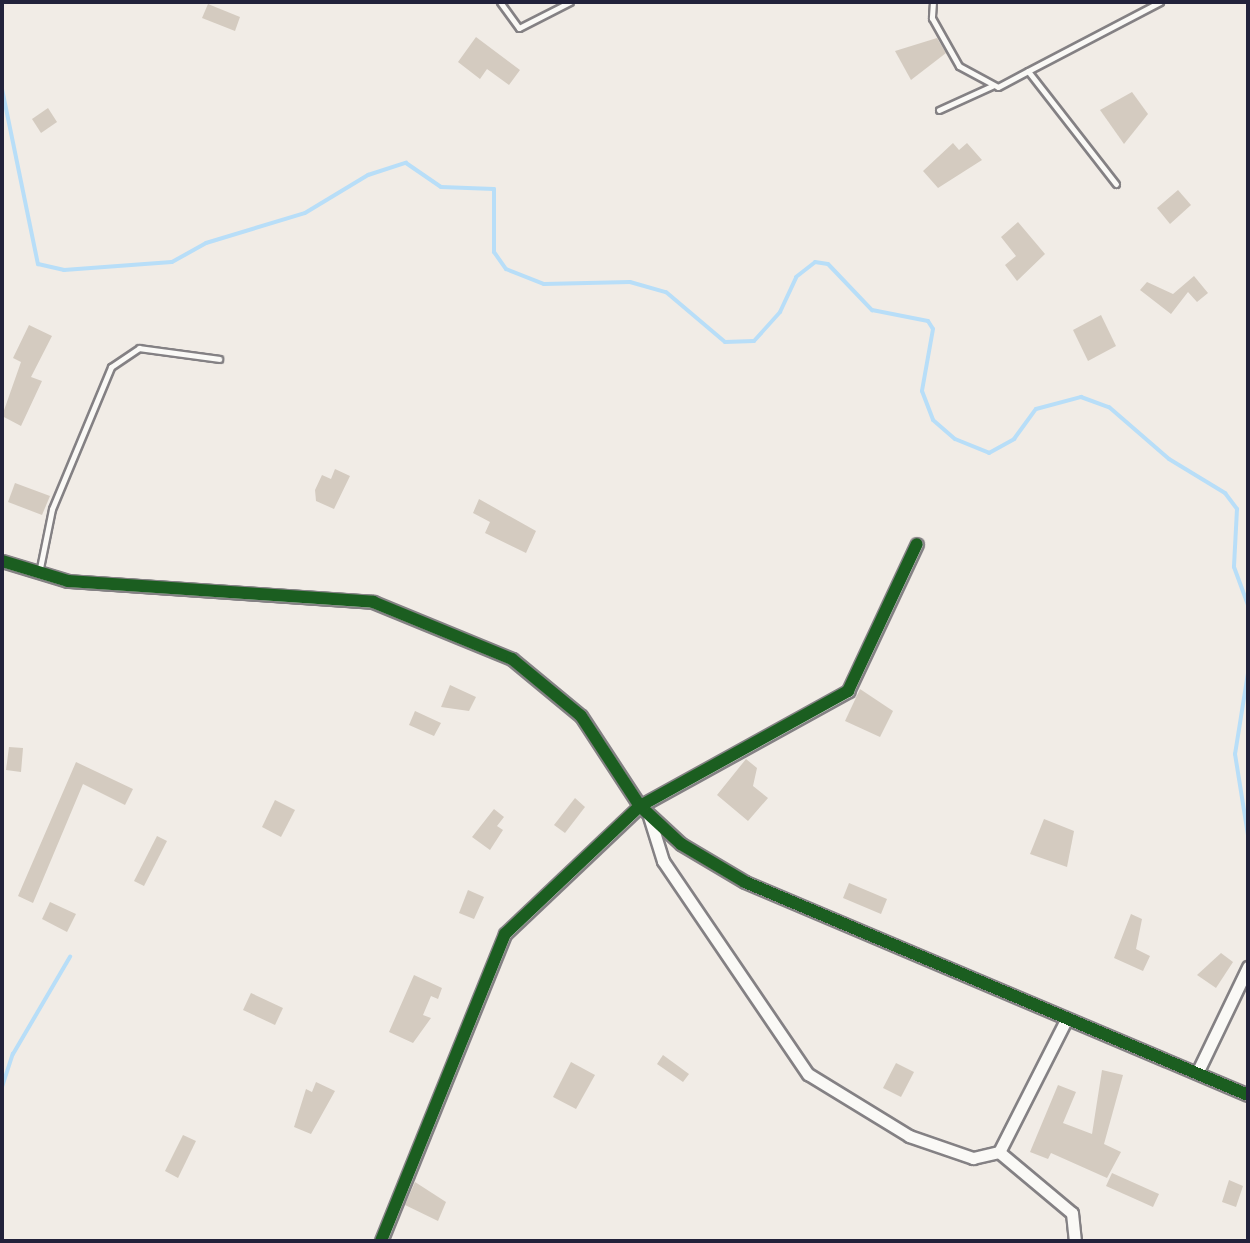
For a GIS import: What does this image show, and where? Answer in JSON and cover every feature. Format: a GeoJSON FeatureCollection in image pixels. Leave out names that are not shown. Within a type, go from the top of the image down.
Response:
{"type":"FeatureCollection","features":[{"type":"Feature","properties":{"kind":"street"},"geometry":{"type":"LineString","coordinates":[[381,1241],[505,934],[644,809],[848,691],[917,544]]}},
{"type":"Feature","properties":{"kind":"street"},"geometry":{"type":"LineString","coordinates":[[2,561],[39,574],[373,602],[512,659],[547,682],[581,716],[644,809],[681,844],[745,882],[1248,1095]]}},
{"type":"Feature","properties":{"kind":"street"},"geometry":{"type":"LineString","coordinates":[[644,809],[663,861],[808,1074],[909,1136],[973,1158],[999,1152]]}},
{"type":"Feature","properties":{"kind":"street"},"geometry":{"type":"LineString","coordinates":[[1197,1073],[1248,967]]}},
{"type":"Feature","properties":{"kind":"street"},"geometry":{"type":"LineString","coordinates":[[999,1152],[1066,1020]]}},
{"type":"Feature","properties":{"kind":"street"},"geometry":{"type":"LineString","coordinates":[[999,1152],[1072,1213],[1075,1241]]}},
{"type":"Feature","properties":{"kind":"lane"},"geometry":{"type":"LineString","coordinates":[[500,2],[513,23],[528,28],[570,2]]}},
{"type":"Feature","properties":{"kind":"lane"},"geometry":{"type":"LineString","coordinates":[[933,2],[932,18],[948,55],[993,86]]}},
{"type":"Feature","properties":{"kind":"lane"},"geometry":{"type":"LineString","coordinates":[[939,110],[1028,71],[1160,2]]}},
{"type":"Feature","properties":{"kind":"lane"},"geometry":{"type":"LineString","coordinates":[[1028,71],[1116,184]]}},
{"type":"Feature","properties":{"kind":"lane"},"geometry":{"type":"LineString","coordinates":[[39,574],[52,509],[111,367],[139,348],[219,359]]}},
{"type":"Feature","properties":{"kind":"building"},"geometry":{"type":"Polygon","coordinates":[[[208,4],[240,17],[235,31],[202,18],[208,4]]]}},
{"type":"Feature","properties":{"kind":"building"},"geometry":{"type":"Polygon","coordinates":[[[476,37],[520,70],[509,85],[487,69],[480,79],[458,62],[476,37]]]}},
{"type":"Feature","properties":{"kind":"building"},"geometry":{"type":"Polygon","coordinates":[[[937,38],[946,53],[911,80],[895,51],[937,38]]]}},
{"type":"Feature","properties":{"kind":"building"},"geometry":{"type":"Polygon","coordinates":[[[1132,92],[1148,114],[1124,144],[1100,110],[1132,92]]]}},
{"type":"Feature","properties":{"kind":"building"},"geometry":{"type":"Polygon","coordinates":[[[48,108],[57,122],[41,133],[32,119],[48,108]]]}},
{"type":"Feature","properties":{"kind":"building"},"geometry":{"type":"Polygon","coordinates":[[[953,143],[959,150],[967,143],[982,160],[938,188],[923,171],[953,143]]]}},
{"type":"Feature","properties":{"kind":"building"},"geometry":{"type":"Polygon","coordinates":[[[1178,190],[1191,205],[1170,224],[1157,208],[1178,190]]]}},
{"type":"Feature","properties":{"kind":"building"},"geometry":{"type":"Polygon","coordinates":[[[1018,222],[1045,254],[1017,281],[1005,265],[1016,256],[1001,237],[1018,222]]]}},
{"type":"Feature","properties":{"kind":"building"},"geometry":{"type":"Polygon","coordinates":[[[1194,276],[1208,293],[1197,302],[1188,292],[1171,314],[1140,290],[1147,282],[1173,294],[1194,276]]]}},
{"type":"Feature","properties":{"kind":"building"},"geometry":{"type":"Polygon","coordinates":[[[1101,315],[1116,346],[1088,361],[1073,330],[1101,315]]]}},
{"type":"Feature","properties":{"kind":"building"},"geometry":{"type":"Polygon","coordinates":[[[29,325],[52,336],[31,377],[42,381],[21,426],[2,416],[21,362],[13,358],[29,325]]]}},
{"type":"Feature","properties":{"kind":"building"},"geometry":{"type":"Polygon","coordinates":[[[335,469],[350,476],[334,509],[316,501],[315,490],[322,475],[331,479],[335,469]]]}},
{"type":"Feature","properties":{"kind":"building"},"geometry":{"type":"Polygon","coordinates":[[[15,483],[50,496],[42,515],[8,502],[15,483]]]}},
{"type":"Feature","properties":{"kind":"building"},"geometry":{"type":"Polygon","coordinates":[[[479,499],[536,531],[526,553],[485,533],[490,522],[473,513],[479,499]]]}},
{"type":"Feature","properties":{"kind":"building"},"geometry":{"type":"Polygon","coordinates":[[[450,685],[476,697],[469,711],[441,707],[450,685]]]}},
{"type":"Feature","properties":{"kind":"building"},"geometry":{"type":"Polygon","coordinates":[[[860,689],[893,711],[880,737],[845,721],[860,689]]]}},
{"type":"Feature","properties":{"kind":"building"},"geometry":{"type":"Polygon","coordinates":[[[415,711],[441,723],[434,736],[409,725],[415,711]]]}},
{"type":"Feature","properties":{"kind":"building"},"geometry":{"type":"Polygon","coordinates":[[[9,747],[23,748],[21,772],[6,770],[9,747]]]}},
{"type":"Feature","properties":{"kind":"building"},"geometry":{"type":"Polygon","coordinates":[[[746,759],[757,768],[753,786],[768,798],[748,821],[717,795],[746,759]]]}},
{"type":"Feature","properties":{"kind":"building"},"geometry":{"type":"Polygon","coordinates":[[[76,762],[133,789],[125,805],[83,784],[33,903],[18,896],[76,762]]]}},
{"type":"Feature","properties":{"kind":"building"},"geometry":{"type":"Polygon","coordinates":[[[575,798],[585,807],[565,833],[554,825],[575,798]]]}},
{"type":"Feature","properties":{"kind":"building"},"geometry":{"type":"Polygon","coordinates":[[[275,800],[295,810],[281,837],[262,827],[275,800]]]}},
{"type":"Feature","properties":{"kind":"building"},"geometry":{"type":"Polygon","coordinates":[[[494,809],[504,817],[497,826],[503,830],[490,850],[472,837],[494,809]]]}},
{"type":"Feature","properties":{"kind":"building"},"geometry":{"type":"Polygon","coordinates":[[[1044,819],[1074,831],[1067,867],[1030,854],[1044,819]]]}},
{"type":"Feature","properties":{"kind":"building"},"geometry":{"type":"Polygon","coordinates":[[[157,836],[167,841],[144,886],[134,881],[157,836]]]}},
{"type":"Feature","properties":{"kind":"building"},"geometry":{"type":"Polygon","coordinates":[[[849,883],[887,899],[881,914],[843,898],[849,883]]]}},
{"type":"Feature","properties":{"kind":"building"},"geometry":{"type":"Polygon","coordinates":[[[468,890],[484,897],[474,919],[459,913],[468,890]]]}},
{"type":"Feature","properties":{"kind":"building"},"geometry":{"type":"Polygon","coordinates":[[[50,902],[76,914],[67,932],[42,919],[50,902]]]}},
{"type":"Feature","properties":{"kind":"building"},"geometry":{"type":"Polygon","coordinates":[[[1131,914],[1142,919],[1136,949],[1150,956],[1143,971],[1114,958],[1131,914]]]}},
{"type":"Feature","properties":{"kind":"building"},"geometry":{"type":"Polygon","coordinates":[[[1221,953],[1233,962],[1216,988],[1197,975],[1221,953]]]}},
{"type":"Feature","properties":{"kind":"building"},"geometry":{"type":"Polygon","coordinates":[[[414,975],[442,988],[438,999],[431,996],[423,1015],[431,1018],[413,1043],[389,1032],[414,975]]]}},
{"type":"Feature","properties":{"kind":"building"},"geometry":{"type":"Polygon","coordinates":[[[251,993],[283,1008],[275,1025],[243,1010],[251,993]]]}},
{"type":"Feature","properties":{"kind":"building"},"geometry":{"type":"Polygon","coordinates":[[[663,1055],[689,1074],[683,1082],[657,1064],[663,1055]]]}},
{"type":"Feature","properties":{"kind":"building"},"geometry":{"type":"Polygon","coordinates":[[[571,1062],[595,1075],[576,1109],[553,1097],[571,1062]]]}},
{"type":"Feature","properties":{"kind":"building"},"geometry":{"type":"Polygon","coordinates":[[[896,1063],[914,1072],[901,1097],[883,1088],[896,1063]]]}},
{"type":"Feature","properties":{"kind":"building"},"geometry":{"type":"Polygon","coordinates":[[[1102,1070],[1123,1075],[1104,1144],[1121,1152],[1107,1178],[1051,1153],[1048,1159],[1030,1152],[1058,1085],[1076,1092],[1063,1123],[1092,1134],[1102,1070]]]}},
{"type":"Feature","properties":{"kind":"building"},"geometry":{"type":"Polygon","coordinates":[[[316,1082],[335,1091],[311,1134],[294,1127],[306,1089],[312,1092],[316,1082]]]}},
{"type":"Feature","properties":{"kind":"building"},"geometry":{"type":"Polygon","coordinates":[[[183,1135],[196,1141],[178,1178],[165,1171],[183,1135]]]}},
{"type":"Feature","properties":{"kind":"building"},"geometry":{"type":"Polygon","coordinates":[[[1112,1173],[1159,1194],[1153,1207],[1106,1186],[1112,1173]]]}},
{"type":"Feature","properties":{"kind":"building"},"geometry":{"type":"Polygon","coordinates":[[[1229,1180],[1243,1186],[1236,1207],[1222,1202],[1229,1180]]]}},
{"type":"Feature","properties":{"kind":"building"},"geometry":{"type":"Polygon","coordinates":[[[415,1182],[446,1202],[438,1221],[405,1205],[415,1182]]]}},
{"type":"Feature","properties":{"kind":"waterway"},"geometry":{"type":"LineString","coordinates":[[2,89],[38,264],[64,270],[172,262],[206,243],[305,213],[368,175],[406,163],[441,187],[494,189],[494,252],[506,269],[544,284],[630,282],[666,292],[725,342],[754,341],[780,312],[796,277],[815,262],[828,264],[872,310],[928,321],[933,329],[922,391],[933,420],[955,439],[989,453],[1014,439],[1036,409],[1081,397],[1109,407],[1169,459],[1225,493],[1237,509],[1234,567],[1248,605]]}},
{"type":"Feature","properties":{"kind":"waterway"},"geometry":{"type":"LineString","coordinates":[[1248,673],[1235,754],[1248,835]]}},
{"type":"Feature","properties":{"kind":"waterway"},"geometry":{"type":"LineString","coordinates":[[2,1087],[13,1054],[70,957]]}},
{"type":"Feature","properties":{"kind":"cycle path"},"geometry":{"type":"LineString","coordinates":[[381,1241],[505,934],[640,806],[848,691],[917,544]]}},
{"type":"Feature","properties":{"kind":"cycle path"},"geometry":{"type":"LineString","coordinates":[[2,561],[68,581],[373,602],[512,659],[581,716],[640,806],[681,844],[745,882],[1248,1095]]}}]}
